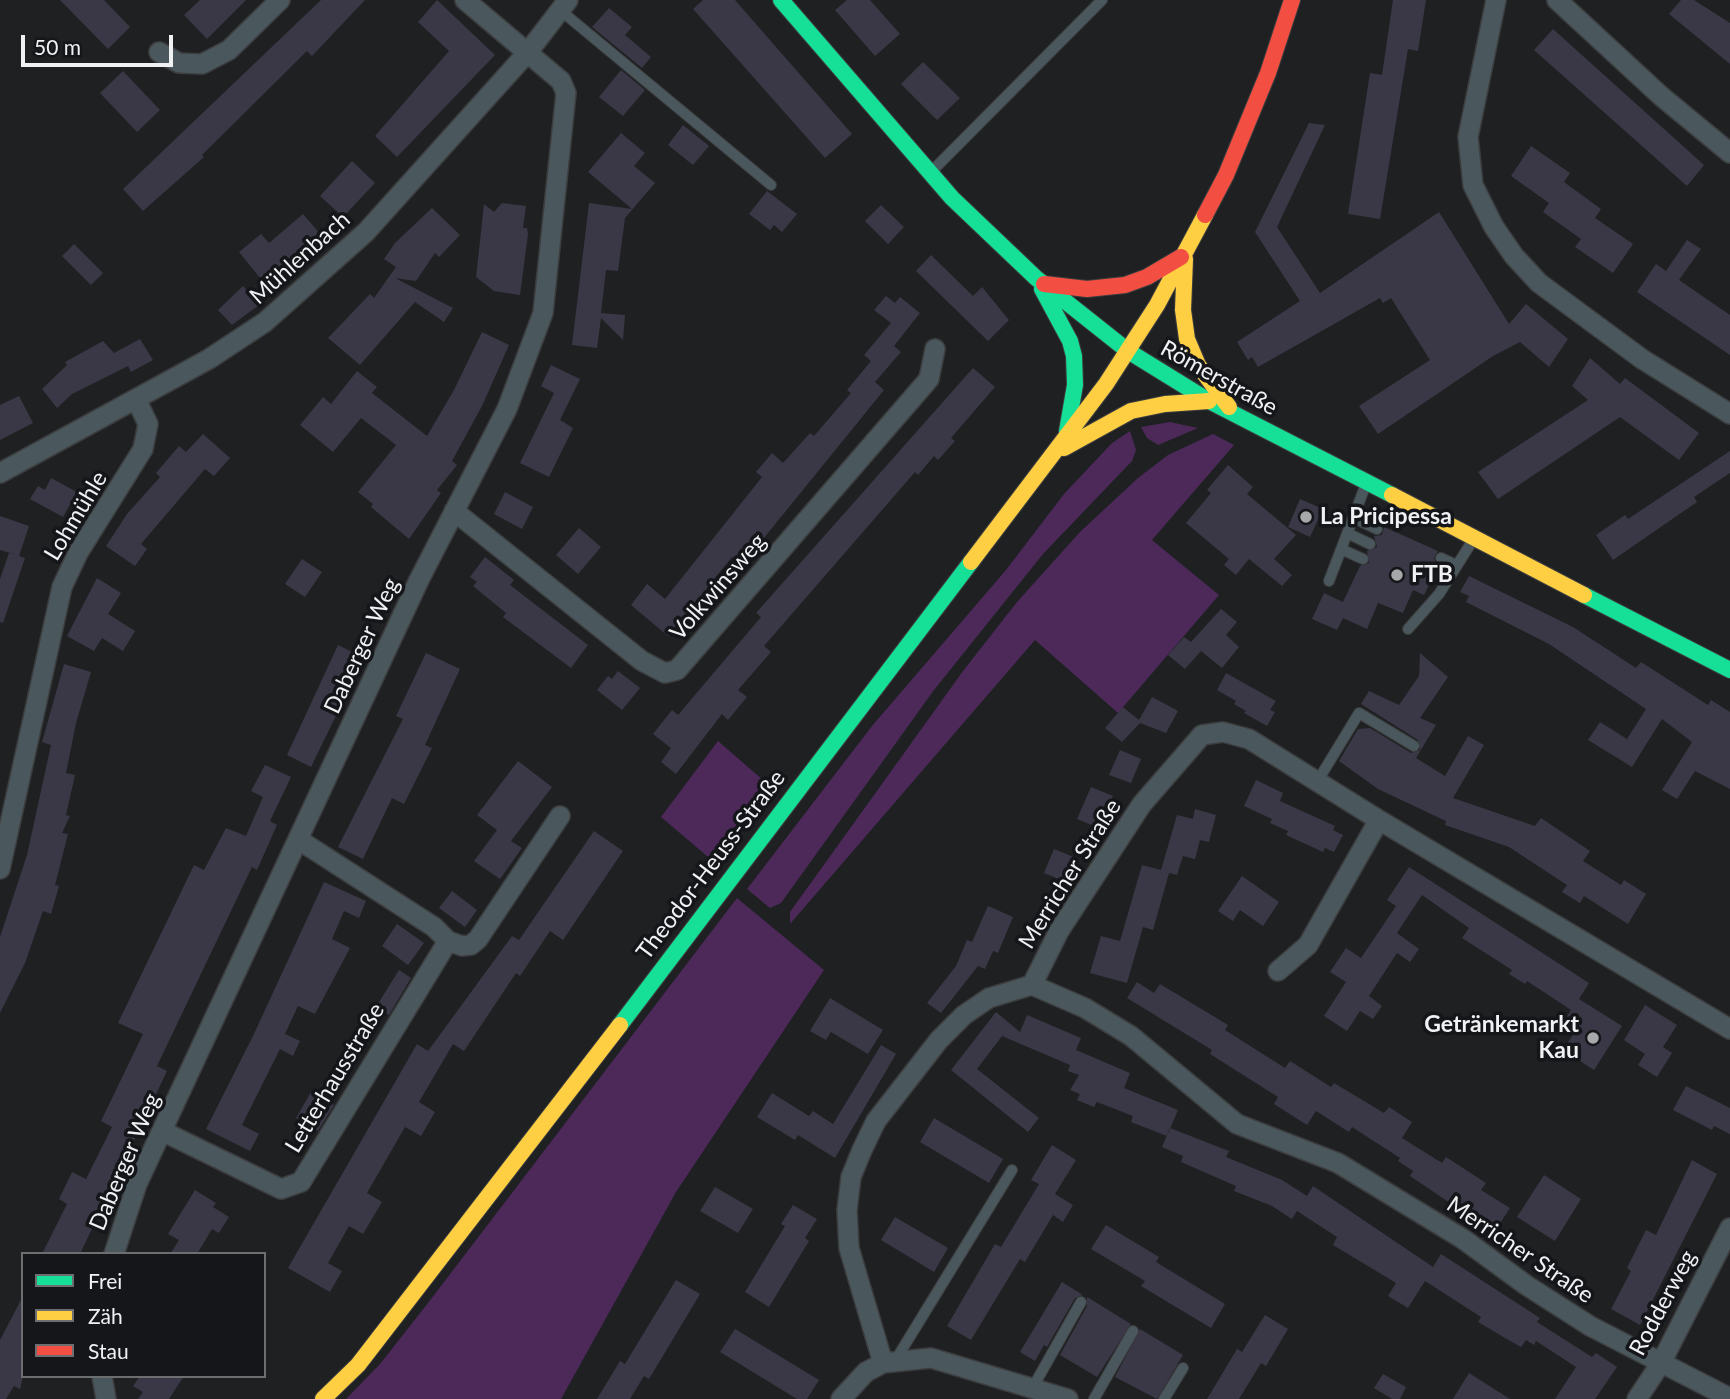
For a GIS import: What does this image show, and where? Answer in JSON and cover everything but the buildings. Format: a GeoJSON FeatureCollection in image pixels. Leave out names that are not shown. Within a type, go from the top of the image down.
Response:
{"type":"FeatureCollection","features":[{"type":"Feature","properties":{"kind":"main road","name":"Römerstraße"},"geometry":{"type":"LineString","coordinates":[[781,0],[930,173],[1040,281],[1128,351],[1235,415],[1730,670]]}},
{"type":"Feature","properties":{"kind":"main road","name":"Theodor-Heuss-Straße"},"geometry":{"type":"LineString","coordinates":[[323,1399],[358,1365],[485,1203],[1053,456],[1128,351],[1186,254],[1226,175],[1252,115],[1292,0]]}},
{"type":"Feature","properties":{"kind":"main road"},"geometry":{"type":"LineString","coordinates":[[1040,281],[1087,289],[1125,285],[1147,278],[1186,254]]}},
{"type":"Feature","properties":{"kind":"main road"},"geometry":{"type":"LineString","coordinates":[[1186,254],[1183,310],[1187,339],[1198,365],[1235,415]]}},
{"type":"Feature","properties":{"kind":"main road"},"geometry":{"type":"LineString","coordinates":[[1040,281],[1070,341],[1074,356],[1075,385],[1066,438]]}},
{"type":"Feature","properties":{"kind":"main road"},"geometry":{"type":"LineString","coordinates":[[1053,456],[1131,411],[1165,404],[1209,401]]}},
{"type":"Feature","properties":{"kind":"street"},"geometry":{"type":"LineString","coordinates":[[159,52],[179,63],[202,64],[229,50],[280,0]]}},
{"type":"Feature","properties":{"kind":"street","name":"Daberger Weg"},"geometry":{"type":"LineString","coordinates":[[115,1252],[137,1184],[454,511],[507,409],[542,313],[566,93],[561,81],[465,0]]}},
{"type":"Feature","properties":{"kind":"street"},"geometry":{"type":"LineString","coordinates":[[1496,0],[1468,137],[1473,185],[1494,227],[1539,283],[1642,359],[1730,414]]}},
{"type":"Feature","properties":{"kind":"street"},"geometry":{"type":"LineString","coordinates":[[1557,0],[1661,96],[1730,153]]}},
{"type":"Feature","properties":{"kind":"street","name":"Mühlenbach"},"geometry":{"type":"LineString","coordinates":[[0,474],[220,352],[265,322],[310,285],[366,232],[528,52],[564,5]]}},
{"type":"Feature","properties":{"kind":"street","name":"Volkwinsweg"},"geometry":{"type":"LineString","coordinates":[[454,511],[642,661],[665,673],[677,670],[929,379],[935,349]]}},
{"type":"Feature","properties":{"kind":"street","name":"Lohmühle"},"geometry":{"type":"LineString","coordinates":[[0,869],[62,587],[78,553],[143,449],[148,424],[136,400]]}},
{"type":"Feature","properties":{"kind":"street","name":"Merricher Straße"},"geometry":{"type":"LineString","coordinates":[[1730,1029],[1379,820],[1249,739],[1223,732],[1202,735],[1142,804],[1059,931],[1032,985],[1085,1009],[1131,1036],[1237,1124],[1338,1163],[1463,1239],[1525,1285],[1590,1326],[1730,1398]]}},
{"type":"Feature","properties":{"kind":"street"},"geometry":{"type":"LineString","coordinates":[[299,840],[435,928],[448,941],[462,946],[471,945],[478,939],[560,816]]}},
{"type":"Feature","properties":{"kind":"street"},"geometry":{"type":"LineString","coordinates":[[1278,971],[1307,945],[1379,820]]}},
{"type":"Feature","properties":{"kind":"street","name":"Letterhausstraße"},"geometry":{"type":"LineString","coordinates":[[162,1131],[281,1189],[301,1182],[448,941]]}},
{"type":"Feature","properties":{"kind":"street"},"geometry":{"type":"LineString","coordinates":[[889,1362],[849,1248],[847,1210],[851,1177],[876,1121],[939,1040],[964,1015],[989,998],[1032,985]]}},
{"type":"Feature","properties":{"kind":"street","name":"Rodderweg"},"geometry":{"type":"LineString","coordinates":[[1637,1399],[1661,1363],[1730,1228]]}},
{"type":"Feature","properties":{"kind":"street"},"geometry":{"type":"LineString","coordinates":[[841,1399],[866,1372],[889,1362],[931,1358],[1068,1399]]}},
{"type":"Feature","properties":{"kind":"street"},"geometry":{"type":"LineString","coordinates":[[102,1378],[106,1399]]}},
{"type":"Feature","properties":{"kind":"lane"},"geometry":{"type":"LineString","coordinates":[[930,173],[1102,0]]}},
{"type":"Feature","properties":{"kind":"lane"},"geometry":{"type":"LineString","coordinates":[[564,5],[771,185]]}},
{"type":"Feature","properties":{"kind":"lane"},"geometry":{"type":"LineString","coordinates":[[1328,582],[1343,550],[1367,482]]}},
{"type":"Feature","properties":{"kind":"lane"},"geometry":{"type":"LineString","coordinates":[[1354,518],[1377,529]]}},
{"type":"Feature","properties":{"kind":"lane"},"geometry":{"type":"LineString","coordinates":[[1349,534],[1370,544]]}},
{"type":"Feature","properties":{"kind":"lane"},"geometry":{"type":"LineString","coordinates":[[1408,629],[1439,594],[1474,538]]}},
{"type":"Feature","properties":{"kind":"lane"},"geometry":{"type":"LineString","coordinates":[[1343,550],[1363,559]]}},
{"type":"Feature","properties":{"kind":"lane"},"geometry":{"type":"LineString","coordinates":[[1441,558],[1457,565]]}},
{"type":"Feature","properties":{"kind":"lane"},"geometry":{"type":"LineString","coordinates":[[1434,574],[1448,580]]}},
{"type":"Feature","properties":{"kind":"lane"},"geometry":{"type":"LineString","coordinates":[[1427,589],[1439,594]]}},
{"type":"Feature","properties":{"kind":"lane"},"geometry":{"type":"LineString","coordinates":[[1317,782],[1359,713],[1414,746]]}},
{"type":"Feature","properties":{"kind":"lane"},"geometry":{"type":"LineString","coordinates":[[889,1362],[1012,1170]]}},
{"type":"Feature","properties":{"kind":"lane"},"geometry":{"type":"LineString","coordinates":[[1034,1387],[1081,1302]]}},
{"type":"Feature","properties":{"kind":"lane"},"geometry":{"type":"LineString","coordinates":[[1094,1399],[1133,1331]]}},
{"type":"Feature","properties":{"kind":"lane"},"geometry":{"type":"LineString","coordinates":[[1164,1399],[1183,1368]]}},
{"type":"Feature","properties":{"kind":"shaded area"},"geometry":{"type":"Polygon","coordinates":[[[1170,422],[1198,428],[1158,445],[1147,438],[1141,427],[1170,422]]]}},
{"type":"Feature","properties":{"kind":"shaded area"},"geometry":{"type":"Polygon","coordinates":[[[1130,431],[1136,450],[1132,461],[1043,554],[934,690],[781,903],[770,908],[747,889],[872,726],[1006,570],[1064,494],[1112,443],[1130,431]]]}},
{"type":"Feature","properties":{"kind":"shaded area"},"geometry":{"type":"Polygon","coordinates":[[[1213,434],[1234,445],[1152,540],[1219,595],[1118,713],[1035,640],[790,924],[790,912],[963,671],[1017,602],[1080,532],[1138,478],[1168,455],[1213,434]]]}},
{"type":"Feature","properties":{"kind":"shaded area"},"geometry":{"type":"Polygon","coordinates":[[[718,741],[771,787],[714,862],[661,817],[718,741]]]}},
{"type":"Feature","properties":{"kind":"shaded area"},"geometry":{"type":"Polygon","coordinates":[[[737,898],[824,970],[676,1192],[561,1399],[346,1399],[380,1364],[428,1303],[737,898]]]}},
{"type":"Feature","properties":{"kind":"traffic: fast"},"geometry":{"type":"LineString","coordinates":[[781,0],[952,198],[1036,278],[1128,351],[1209,401],[1392,495]]}},
{"type":"Feature","properties":{"kind":"traffic: fast"},"geometry":{"type":"LineString","coordinates":[[1042,289],[1070,341],[1074,356],[1075,385],[1067,431]]}},
{"type":"Feature","properties":{"kind":"traffic: fast"},"geometry":{"type":"LineString","coordinates":[[620,1025],[971,562]]}},
{"type":"Feature","properties":{"kind":"traffic: fast"},"geometry":{"type":"LineString","coordinates":[[1584,595],[1730,670]]}},
{"type":"Feature","properties":{"kind":"traffic: slow"},"geometry":{"type":"LineString","coordinates":[[971,562],[1106,384],[1157,305],[1205,215]]}},
{"type":"Feature","properties":{"kind":"traffic: slow"},"geometry":{"type":"LineString","coordinates":[[1185,259],[1183,310],[1187,339],[1198,365],[1229,407]]}},
{"type":"Feature","properties":{"kind":"traffic: slow"},"geometry":{"type":"LineString","coordinates":[[1064,448],[1131,411],[1165,404],[1209,401]]}},
{"type":"Feature","properties":{"kind":"traffic: slow"},"geometry":{"type":"LineString","coordinates":[[1392,495],[1584,595]]}},
{"type":"Feature","properties":{"kind":"traffic: slow"},"geometry":{"type":"LineString","coordinates":[[323,1399],[358,1365],[620,1025]]}},
{"type":"Feature","properties":{"kind":"traffic: jam"},"geometry":{"type":"LineString","coordinates":[[1205,215],[1226,175],[1268,73],[1292,0]]}},
{"type":"Feature","properties":{"kind":"traffic: jam"},"geometry":{"type":"LineString","coordinates":[[1044,284],[1087,289],[1125,285],[1147,277],[1181,257]]}},
{"type":"Feature","properties":{"kind":"place","name":"La Pricipessa"},"geometry":{"type":"Point","coordinates":[1306,517]}},
{"type":"Feature","properties":{"kind":"place","name":"FTB"},"geometry":{"type":"Point","coordinates":[1397,575]}},
{"type":"Feature","properties":{"kind":"place","name":"Getränkemarkt Kau"},"geometry":{"type":"Point","coordinates":[1593,1038]}}]}
